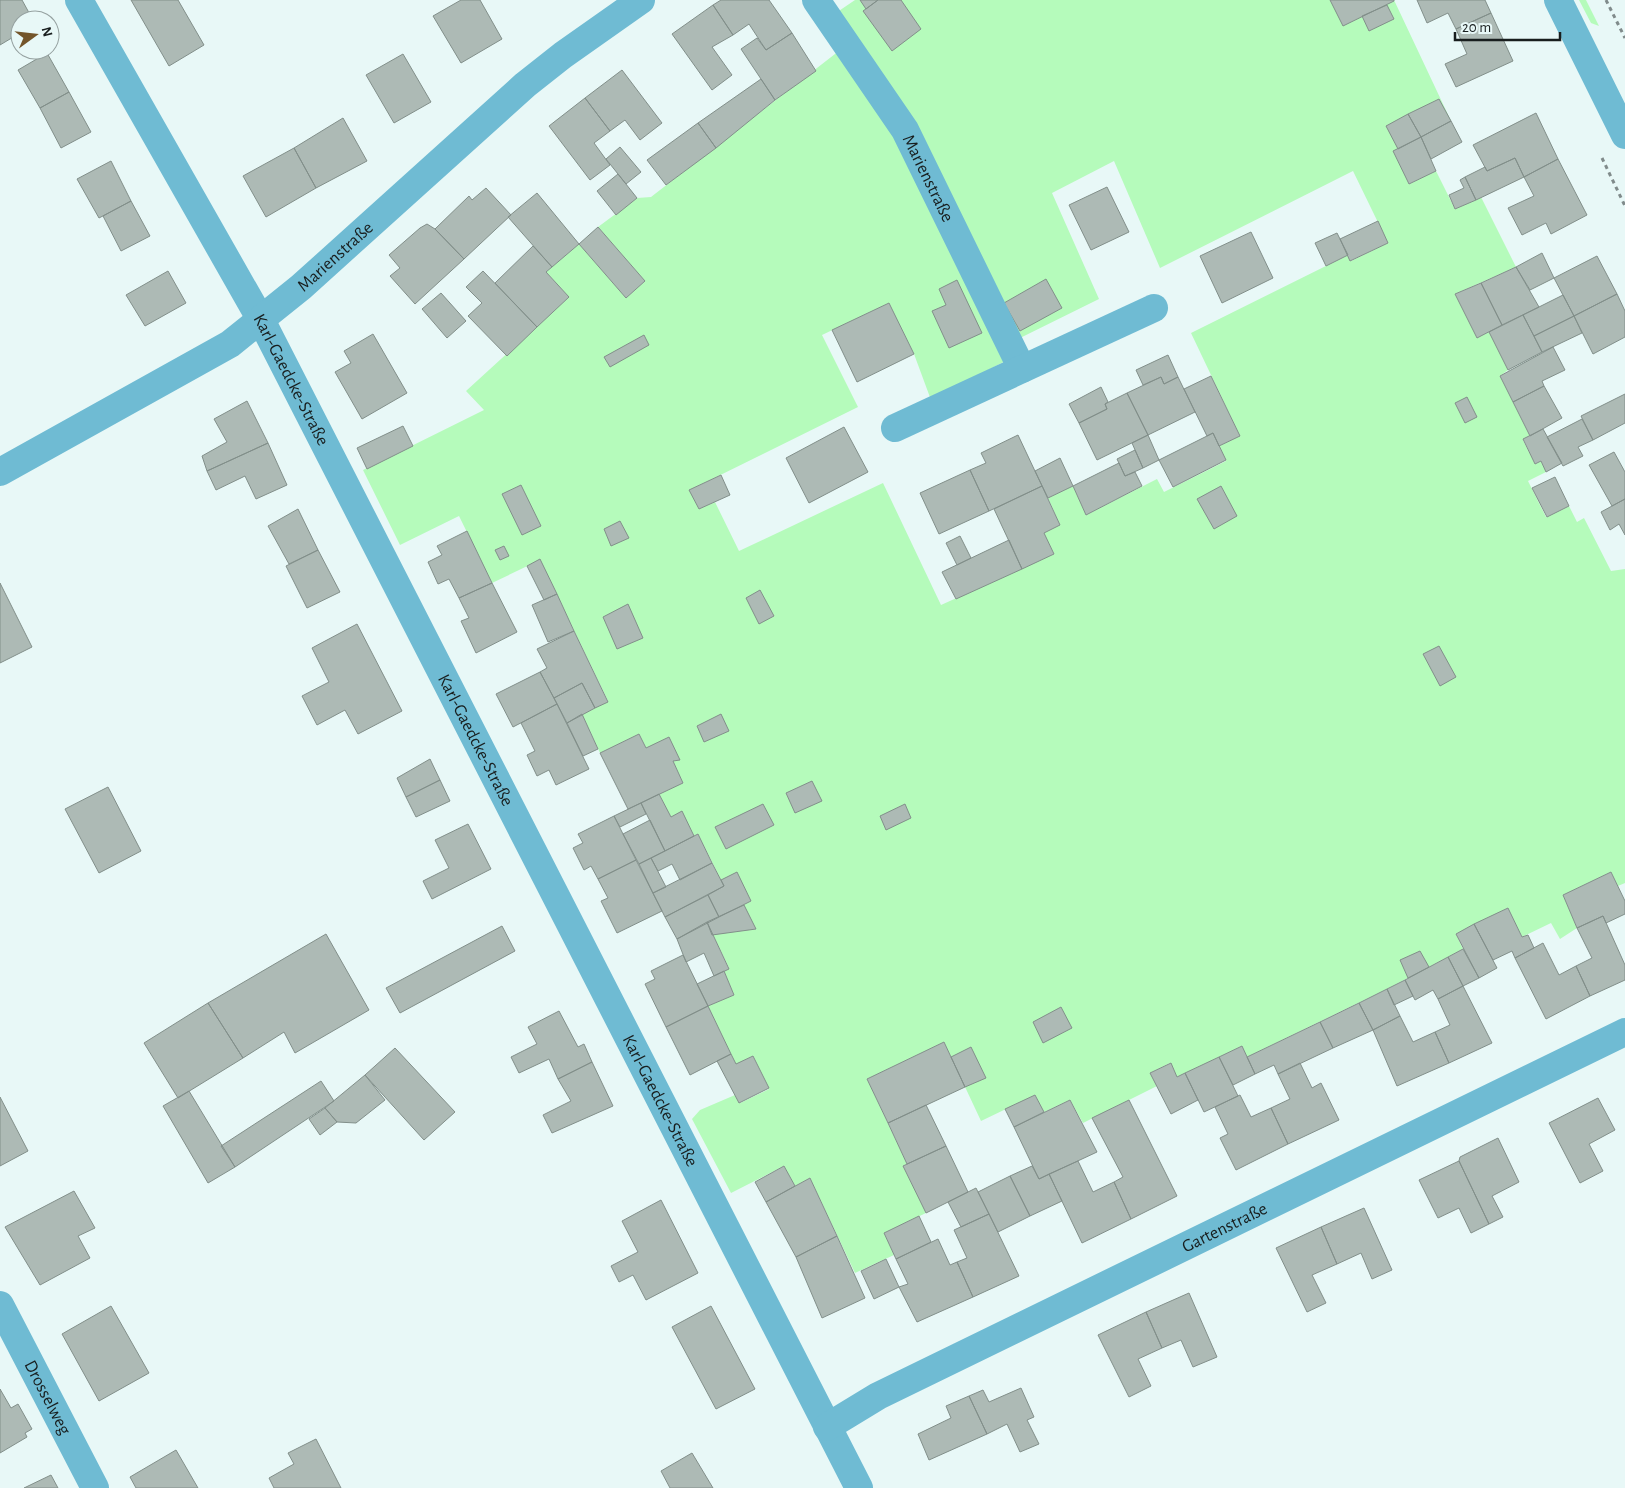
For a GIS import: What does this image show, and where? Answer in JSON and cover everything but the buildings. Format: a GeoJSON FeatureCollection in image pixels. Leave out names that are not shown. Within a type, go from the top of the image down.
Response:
{"type":"FeatureCollection","features":[{"type":"Feature","properties":{"kind":"street","name":"Karl-Gaedcke-Straße"},"geometry":{"type":"LineString","coordinates":[[79,0],[261,320],[827,1427],[854,1486]]}},
{"type":"Feature","properties":{"kind":"street","name":"Marienstraße"},"geometry":{"type":"LineString","coordinates":[[0,472],[230,344],[261,320],[525,85],[563,55],[641,0]]}},
{"type":"Feature","properties":{"kind":"street","name":"Marienstraße"},"geometry":{"type":"LineString","coordinates":[[816,0],[905,130],[1022,369]]}},
{"type":"Feature","properties":{"kind":"street"},"geometry":{"type":"LineString","coordinates":[[1558,0],[1625,135]]}},
{"type":"Feature","properties":{"kind":"street"},"geometry":{"type":"LineString","coordinates":[[895,428],[1154,308]]}},
{"type":"Feature","properties":{"kind":"street","name":"Gartenstraße"},"geometry":{"type":"LineString","coordinates":[[827,1427],[878,1396],[1625,1032]]}},
{"type":"Feature","properties":{"kind":"street","name":"Drosselweg"},"geometry":{"type":"LineString","coordinates":[[0,1305],[96,1488]]}},
{"type":"Feature","properties":{"kind":"path"},"geometry":{"type":"LineString","coordinates":[[1606,0],[1625,38]]}},
{"type":"Feature","properties":{"kind":"green space"},"geometry":{"type":"Polygon","coordinates":[[[855,0],[1394,0],[1451,121],[1394,152],[1409,184],[1436,171],[1455,209],[1481,197],[1516,267],[1455,294],[1477,338],[1489,332],[1508,370],[1500,376],[1530,436],[1523,440],[1535,464],[1541,461],[1546,472],[1528,481],[1546,517],[1569,506],[1577,522],[1584,518],[1611,571],[1625,569],[1625,883],[1618,886],[1611,872],[1563,895],[1577,928],[1560,939],[1551,923],[1522,937],[1508,908],[1456,934],[1463,949],[1387,989],[1247,1057],[1242,1046],[1177,1077],[1170,1063],[1150,1073],[1157,1086],[1083,1123],[1070,1100],[1044,1112],[1035,1095],[981,1121],[944,1042],[867,1079],[907,1164],[903,1166],[926,1213],[884,1233],[894,1255],[855,1273],[810,1178],[795,1186],[784,1166],[731,1193],[692,1119],[700,1110],[735,1095],[740,1103],[769,1089],[753,1056],[736,1065],[708,1006],[734,995],[724,971],[729,968],[707,922],[751,901],[737,873],[721,880],[698,834],[694,836],[682,812],[671,817],[659,794],[683,783],[673,761],[679,760],[669,738],[646,748],[639,734],[600,753],[582,714],[608,701],[540,560],[492,583],[459,516],[400,545],[363,470],[484,410],[466,391],[569,297],[546,272],[579,244],[626,298],[645,281],[598,227],[637,198],[651,197],[844,47],[902,132],[1013,357],[931,400],[914,354],[889,303],[822,335],[858,407],[690,490],[699,509],[715,502],[739,551],[883,483],[941,605],[1054,554],[1044,533],[1060,525],[1048,498],[1073,486],[1086,515],[1157,479],[1164,492],[1226,461],[1219,446],[1240,436],[1191,333],[1348,255],[1351,261],[1388,243],[1353,171],[1160,268],[1114,161],[1052,193],[1099,299],[1010,343],[918,153],[892,106],[830,17],[855,0]]]}},
{"type":"Feature","properties":{"kind":"green space"},"geometry":{"type":"Polygon","coordinates":[[[1579,0],[1586,0],[1599,26],[1591,23],[1579,0]]]}}]}
